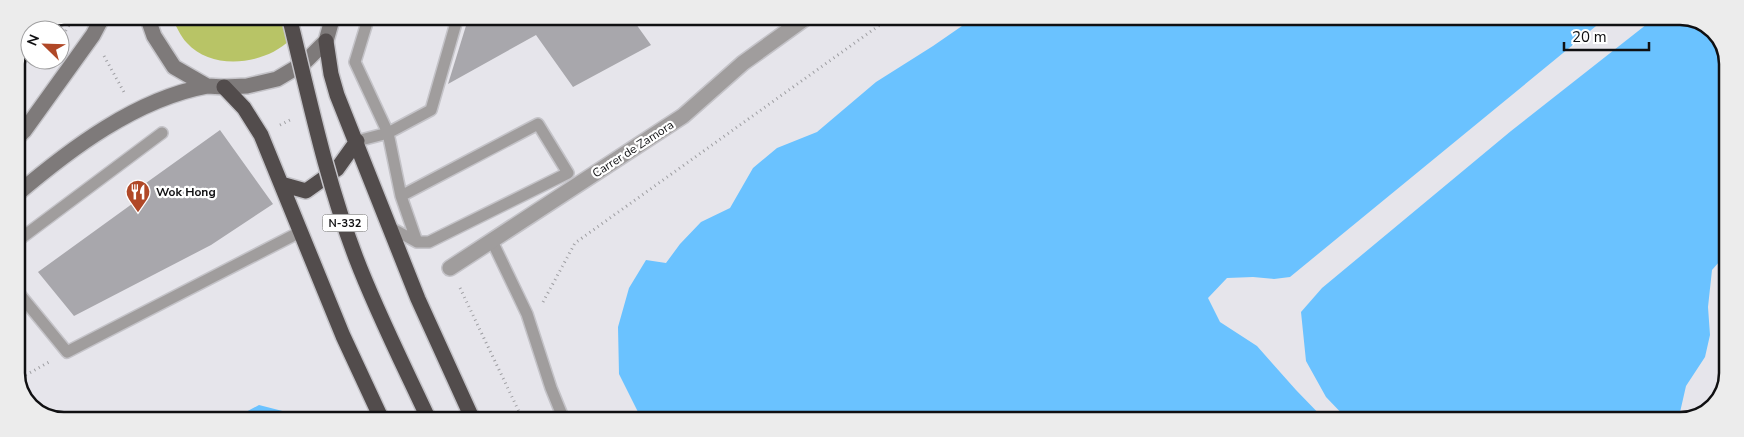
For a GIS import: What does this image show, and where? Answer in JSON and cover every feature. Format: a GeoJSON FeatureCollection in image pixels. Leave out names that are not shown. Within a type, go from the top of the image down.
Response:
{"type":"FeatureCollection","features":[{"type":"Feature","properties":{"kind":"highway","name":"N-332"},"geometry":{"type":"LineString","coordinates":[[291,25],[322,154],[355,256],[382,320],[425,412]]}},
{"type":"Feature","properties":{"kind":"highway"},"geometry":{"type":"LineString","coordinates":[[326,41],[335,88],[418,299],[469,412]]}},
{"type":"Feature","properties":{"kind":"highway"},"geometry":{"type":"LineString","coordinates":[[224,88],[244,108],[261,135],[343,336],[378,412]]}},
{"type":"Feature","properties":{"kind":"highway"},"geometry":{"type":"LineString","coordinates":[[281,184],[306,191],[338,169],[357,141]]}},
{"type":"Feature","properties":{"kind":"main road"},"geometry":{"type":"LineString","coordinates":[[25,130],[98,25]]}},
{"type":"Feature","properties":{"kind":"main road"},"geometry":{"type":"LineString","coordinates":[[150,25],[154,36],[174,67],[207,86]]}},
{"type":"Feature","properties":{"kind":"main road"},"geometry":{"type":"LineString","coordinates":[[25,187],[55,162],[135,111],[184,91],[207,86],[224,88],[247,86],[277,79],[304,64],[326,41],[330,25]]}},
{"type":"Feature","properties":{"kind":"street","name":"Carrer de Zamora"},"geometry":{"type":"LineString","coordinates":[[450,268],[683,116],[743,63],[796,25]]}},
{"type":"Feature","properties":{"kind":"lane"},"geometry":{"type":"LineString","coordinates":[[366,25],[355,62],[388,133],[401,196],[417,242]]}},
{"type":"Feature","properties":{"kind":"lane"},"geometry":{"type":"LineString","coordinates":[[357,141],[388,133],[431,110],[455,25]]}},
{"type":"Feature","properties":{"kind":"lane"},"geometry":{"type":"LineString","coordinates":[[391,228],[417,242],[429,242],[568,173],[538,124],[401,196]]}},
{"type":"Feature","properties":{"kind":"lane"},"geometry":{"type":"LineString","coordinates":[[25,235],[162,132]]}},
{"type":"Feature","properties":{"kind":"lane"},"geometry":{"type":"LineString","coordinates":[[25,302],[67,352],[300,232]]}},
{"type":"Feature","properties":{"kind":"lane"},"geometry":{"type":"LineString","coordinates":[[492,240],[527,314],[561,412]]}},
{"type":"Feature","properties":{"kind":"path"},"geometry":{"type":"LineString","coordinates":[[527,314],[545,300],[575,243],[880,25]]}},
{"type":"Feature","properties":{"kind":"path"},"geometry":{"type":"LineString","coordinates":[[93,35],[135,111]]}},
{"type":"Feature","properties":{"kind":"path"},"geometry":{"type":"LineString","coordinates":[[450,268],[520,412]]}},
{"type":"Feature","properties":{"kind":"path"},"geometry":{"type":"LineString","coordinates":[[25,376],[67,352]]}},
{"type":"Feature","properties":{"kind":"green space"},"geometry":{"type":"Polygon","coordinates":[[[176,25],[300,25],[292,38],[279,48],[266,55],[238,61],[210,58],[198,52],[180,34],[176,25]]]}},
{"type":"Feature","properties":{"kind":"water"},"geometry":{"type":"Polygon","coordinates":[[[963,25],[1597,25],[1290,277],[1274,279],[1253,277],[1227,278],[1208,298],[1220,322],[1257,346],[1317,412],[638,412],[619,374],[618,327],[629,288],[646,260],[666,263],[680,244],[701,222],[730,208],[753,168],[777,148],[817,132],[876,82],[963,25]]]}},
{"type":"Feature","properties":{"kind":"water"},"geometry":{"type":"Polygon","coordinates":[[[1646,25],[1693,27],[1700,30],[1712,42],[1719,61],[1719,262],[1712,270],[1708,307],[1710,335],[1705,357],[1686,386],[1680,412],[1340,412],[1326,397],[1306,361],[1301,312],[1322,288],[1511,131],[1646,25]]]}},
{"type":"Feature","properties":{"kind":"water"},"geometry":{"type":"Polygon","coordinates":[[[259,405],[286,412],[246,412],[259,405]]]}},
{"type":"Feature","properties":{"kind":"building"},"geometry":{"type":"Polygon","coordinates":[[[466,25],[637,25],[651,45],[573,87],[536,35],[448,84],[466,25]]]}},
{"type":"Feature","properties":{"kind":"building"},"geometry":{"type":"Polygon","coordinates":[[[220,130],[273,204],[211,245],[74,316],[38,272],[143,196],[139,188],[220,130]]]}},
{"type":"Feature","properties":{"kind":"place","name":"Wok Hong"},"geometry":{"type":"Point","coordinates":[138,213]}}]}
